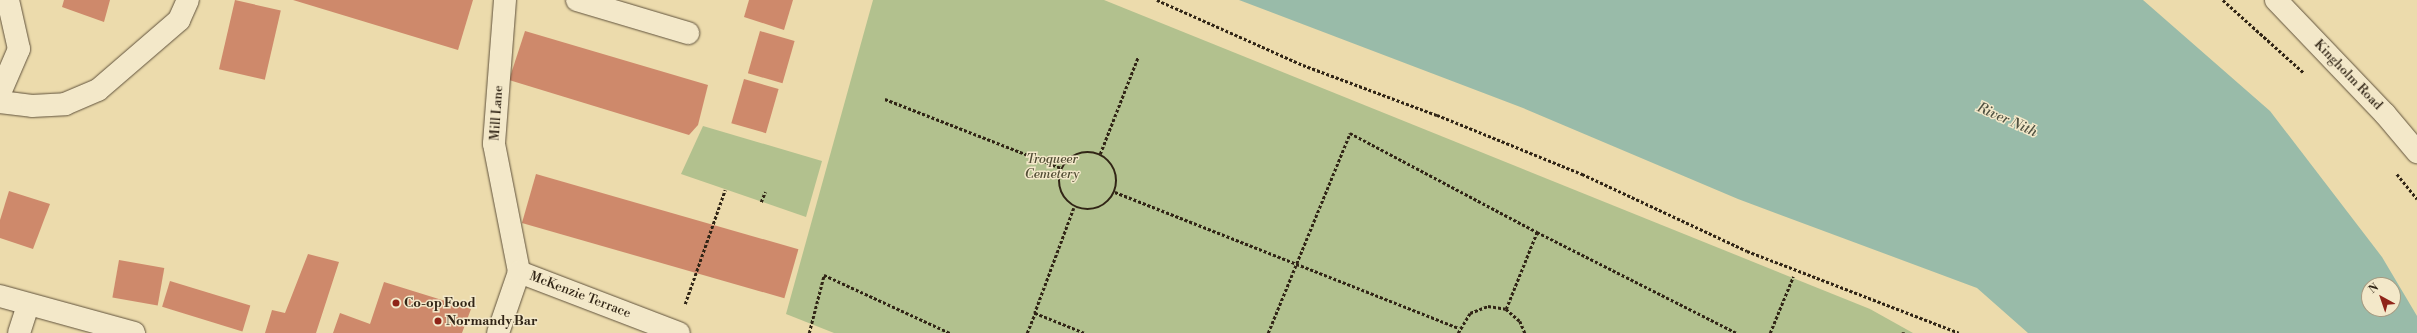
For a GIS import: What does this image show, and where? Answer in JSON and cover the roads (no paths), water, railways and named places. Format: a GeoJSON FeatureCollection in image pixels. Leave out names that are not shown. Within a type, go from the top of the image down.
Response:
{"type":"FeatureCollection","features":[{"type":"Feature","properties":{"kind":"street"},"geometry":{"type":"LineString","coordinates":[[0,93],[19,49],[8,0]]}},
{"type":"Feature","properties":{"kind":"street"},"geometry":{"type":"LineString","coordinates":[[0,102],[32,106],[65,104],[98,90],[179,20],[188,0]]}},
{"type":"Feature","properties":{"kind":"street","name":"Mill Lane"},"geometry":{"type":"LineString","coordinates":[[505,0],[494,144],[519,272]]}},
{"type":"Feature","properties":{"kind":"street"},"geometry":{"type":"LineString","coordinates":[[577,0],[688,33]]}},
{"type":"Feature","properties":{"kind":"street","name":"Kingholm Road"},"geometry":{"type":"LineString","coordinates":[[2276,0],[2385,114],[2417,152]]}},
{"type":"Feature","properties":{"kind":"street","name":"McKenzie Terrace"},"geometry":{"type":"LineString","coordinates":[[498,333],[519,272],[677,332]]}},
{"type":"Feature","properties":{"kind":"street"},"geometry":{"type":"LineString","coordinates":[[0,296],[28,305],[134,333]]}},
{"type":"Feature","properties":{"kind":"street"},"geometry":{"type":"LineString","coordinates":[[19,333],[28,305]]}},
{"type":"Feature","properties":{"kind":"water","name":"River Nith"},"geometry":{"type":"Polygon","coordinates":[[[1239,0],[2143,0],[2270,111],[2382,257],[2394,277],[2361,277],[2361,317],[2401,317],[2401,289],[2417,316],[2417,333],[2028,333],[1977,288],[1738,199],[1523,108],[1239,0]]]}},
{"type":"Feature","properties":{"kind":"place","name":"Co-op Food"},"geometry":{"type":"Point","coordinates":[396,303]}},
{"type":"Feature","properties":{"kind":"place","name":"Normandy Bar"},"geometry":{"type":"Point","coordinates":[438,321]}},
{"type":"Feature","properties":{"kind":"park label","name":"Troqueer Cemetery"},"geometry":{"type":"Point","coordinates":[1052,168]}}]}
